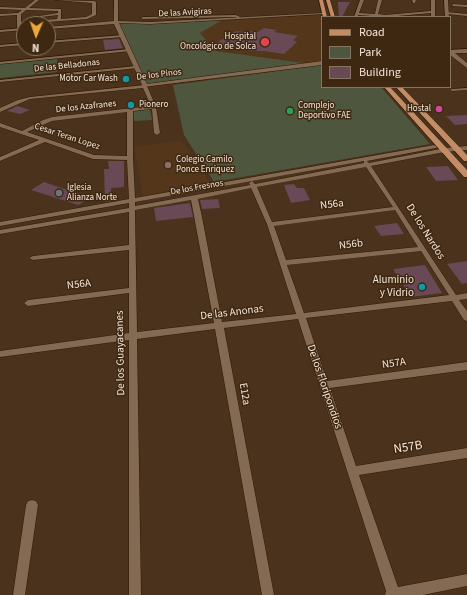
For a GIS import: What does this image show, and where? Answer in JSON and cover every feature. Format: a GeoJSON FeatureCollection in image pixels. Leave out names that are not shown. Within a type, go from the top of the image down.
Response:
{"type":"FeatureCollection","features":[{"type":"Feature","properties":{"kind":"main road"},"geometry":{"type":"LineString","coordinates":[[321,0],[324,16]]}},
{"type":"Feature","properties":{"kind":"main road"},"geometry":{"type":"LineString","coordinates":[[328,0],[333,16]]}},
{"type":"Feature","properties":{"kind":"main road"},"geometry":{"type":"LineString","coordinates":[[388,88],[467,175]]}},
{"type":"Feature","properties":{"kind":"main road"},"geometry":{"type":"LineString","coordinates":[[400,88],[467,159]]}},
{"type":"Feature","properties":{"kind":"street"},"geometry":{"type":"LineString","coordinates":[[0,15],[19,14],[37,0]]}},
{"type":"Feature","properties":{"kind":"street"},"geometry":{"type":"LineString","coordinates":[[56,20],[94,15],[94,2],[58,0]]}},
{"type":"Feature","properties":{"kind":"street"},"geometry":{"type":"LineString","coordinates":[[116,0],[116,22],[130,50],[154,107],[157,133]]}},
{"type":"Feature","properties":{"kind":"street"},"geometry":{"type":"LineString","coordinates":[[356,16],[362,0]]}},
{"type":"Feature","properties":{"kind":"street"},"geometry":{"type":"LineString","coordinates":[[376,16],[380,0]]}},
{"type":"Feature","properties":{"kind":"street"},"geometry":{"type":"LineString","coordinates":[[433,0],[433,16]]}},
{"type":"Feature","properties":{"kind":"street"},"geometry":{"type":"LineString","coordinates":[[446,0],[447,15],[467,15]]}},
{"type":"Feature","properties":{"kind":"street"},"geometry":{"type":"LineString","coordinates":[[434,5],[446,6]]}},
{"type":"Feature","properties":{"kind":"street"},"geometry":{"type":"LineString","coordinates":[[453,5],[467,6]]}},
{"type":"Feature","properties":{"kind":"street"},"geometry":{"type":"LineString","coordinates":[[414,16],[415,7]]}},
{"type":"Feature","properties":{"kind":"street"},"geometry":{"type":"LineString","coordinates":[[0,8],[60,10],[59,20]]}},
{"type":"Feature","properties":{"kind":"street"},"geometry":{"type":"LineString","coordinates":[[397,8],[395,16],[414,16],[433,12]]}},
{"type":"Feature","properties":{"kind":"street"},"geometry":{"type":"LineString","coordinates":[[41,16],[60,14]]}},
{"type":"Feature","properties":{"kind":"street"},"geometry":{"type":"LineString","coordinates":[[144,18],[236,16],[239,18]]}},
{"type":"Feature","properties":{"kind":"street","name":"De las Avigiras"},"geometry":{"type":"LineString","coordinates":[[56,27],[116,22],[150,23],[239,18],[321,16]]}},
{"type":"Feature","properties":{"kind":"street"},"geometry":{"type":"LineString","coordinates":[[0,31],[16,30]]}},
{"type":"Feature","properties":{"kind":"street"},"geometry":{"type":"LineString","coordinates":[[56,41],[123,36]]}},
{"type":"Feature","properties":{"kind":"street"},"geometry":{"type":"LineString","coordinates":[[0,46],[16,45]]}},
{"type":"Feature","properties":{"kind":"street"},"geometry":{"type":"LineString","coordinates":[[0,63],[130,50]]}},
{"type":"Feature","properties":{"kind":"street"},"geometry":{"type":"LineString","coordinates":[[451,52],[467,51]]}},
{"type":"Feature","properties":{"kind":"street"},"geometry":{"type":"LineString","coordinates":[[451,53],[467,66]]}},
{"type":"Feature","properties":{"kind":"street","name":"De los Pinos"},"geometry":{"type":"LineString","coordinates":[[0,110],[30,98],[145,86],[321,63]]}},
{"type":"Feature","properties":{"kind":"street","name":"De las Belladonas"},"geometry":{"type":"LineString","coordinates":[[0,81],[136,67]]}},
{"type":"Feature","properties":{"kind":"street"},"geometry":{"type":"LineString","coordinates":[[452,90],[467,89]]}},
{"type":"Feature","properties":{"kind":"street","name":"De los Azafranes"},"geometry":{"type":"LineString","coordinates":[[23,132],[49,119],[154,107]]}},
{"type":"Feature","properties":{"kind":"street","name":"De los Guayacanes"},"geometry":{"type":"LineString","coordinates":[[130,110],[135,595]]}},
{"type":"Feature","properties":{"kind":"street","name":"Cesar Teran Lopez"},"geometry":{"type":"LineString","coordinates":[[0,125],[93,157],[130,158]]}},
{"type":"Feature","properties":{"kind":"street"},"geometry":{"type":"LineString","coordinates":[[0,159],[45,140]]}},
{"type":"Feature","properties":{"kind":"street","name":"De los Fresnos"},"geometry":{"type":"LineString","coordinates":[[132,205],[194,197],[363,158],[443,148],[467,143]]}},
{"type":"Feature","properties":{"kind":"street","name":"De los Fresnos"},"geometry":{"type":"LineString","coordinates":[[456,146],[467,148]]}},
{"type":"Feature","properties":{"kind":"street","name":"De los Fresnos"},"geometry":{"type":"LineString","coordinates":[[0,232],[77,215],[252,183],[368,165],[443,148]]}},
{"type":"Feature","properties":{"kind":"street","name":"De los Nardos"},"geometry":{"type":"LineString","coordinates":[[363,158],[397,208],[467,318]]}},
{"type":"Feature","properties":{"kind":"street","name":"De los Floripondios"},"geometry":{"type":"LineString","coordinates":[[252,183],[270,224],[393,595]]}},
{"type":"Feature","properties":{"kind":"street","name":"E12a"},"geometry":{"type":"LineString","coordinates":[[194,197],[199,217],[268,595]]}},
{"type":"Feature","properties":{"kind":"street","name":"N56a"},"geometry":{"type":"LineString","coordinates":[[270,224],[397,208]]}},
{"type":"Feature","properties":{"kind":"street","name":"De los Fresnos"},"geometry":{"type":"LineString","coordinates":[[0,224],[77,215]]}},
{"type":"Feature","properties":{"kind":"street"},"geometry":{"type":"LineString","coordinates":[[33,258],[132,247]]}},
{"type":"Feature","properties":{"kind":"street","name":"N56b"},"geometry":{"type":"LineString","coordinates":[[282,263],[422,248]]}},
{"type":"Feature","properties":{"kind":"street","name":"N56A"},"geometry":{"type":"LineString","coordinates":[[28,303],[132,290]]}},
{"type":"Feature","properties":{"kind":"street","name":"De las Anonas"},"geometry":{"type":"LineString","coordinates":[[0,354],[219,325],[467,296]]}},
{"type":"Feature","properties":{"kind":"street","name":"N57A"},"geometry":{"type":"LineString","coordinates":[[324,386],[467,366]]}},
{"type":"Feature","properties":{"kind":"street","name":"N57B"},"geometry":{"type":"LineString","coordinates":[[353,471],[467,453]]}},
{"type":"Feature","properties":{"kind":"street"},"geometry":{"type":"LineString","coordinates":[[19,595],[32,505]]}},
{"type":"Feature","properties":{"kind":"street"},"geometry":{"type":"LineString","coordinates":[[393,595],[467,580]]}},
{"type":"Feature","properties":{"kind":"shaded area","name":"Hospital Oncológico de Solca"},"geometry":{"type":"Polygon","coordinates":[[[319,15],[321,18],[321,61],[304,63],[216,51],[200,33],[220,21],[319,15]]]}},
{"type":"Feature","properties":{"kind":"shaded area","name":"Colegio Camilo Ponce Enriquez"},"geometry":{"type":"Polygon","coordinates":[[[181,140],[210,182],[143,196],[134,147],[181,140]]]}},
{"type":"Feature","properties":{"kind":"green space"},"geometry":{"type":"Polygon","coordinates":[[[224,19],[200,33],[216,51],[311,64],[145,86],[116,22],[150,23],[224,19]]]}},
{"type":"Feature","properties":{"kind":"green space"},"geometry":{"type":"Polygon","coordinates":[[[57,59],[57,72],[0,78],[0,64],[57,59]]]}},
{"type":"Feature","properties":{"kind":"green space","name":"Complejo Deportivo FAE"},"geometry":{"type":"Polygon","coordinates":[[[321,65],[321,88],[382,88],[430,144],[214,182],[184,135],[173,85],[321,65]]]}},
{"type":"Feature","properties":{"kind":"green space"},"geometry":{"type":"Polygon","coordinates":[[[150,109],[152,120],[134,121],[133,111],[150,109]]]}},
{"type":"Feature","properties":{"kind":"building"},"geometry":{"type":"Polygon","coordinates":[[[338,2],[350,2],[343,16],[339,16],[338,2]]]}},
{"type":"Feature","properties":{"kind":"building"},"geometry":{"type":"Polygon","coordinates":[[[264,28],[277,30],[274,32],[298,36],[293,40],[297,42],[284,54],[265,51],[251,51],[222,46],[225,45],[217,43],[231,33],[237,31],[249,33],[251,31],[258,32],[264,28]]]}},
{"type":"Feature","properties":{"kind":"building"},"geometry":{"type":"Polygon","coordinates":[[[119,39],[123,48],[105,50],[103,40],[119,39]]]}},
{"type":"Feature","properties":{"kind":"building"},"geometry":{"type":"Polygon","coordinates":[[[17,106],[30,110],[20,114],[7,111],[17,106]]]}},
{"type":"Feature","properties":{"kind":"building"},"geometry":{"type":"Polygon","coordinates":[[[467,115],[467,124],[455,125],[446,116],[467,115]]]}},
{"type":"Feature","properties":{"kind":"building"},"geometry":{"type":"Polygon","coordinates":[[[108,161],[124,161],[124,187],[111,188],[112,201],[105,202],[104,169],[109,169],[108,161]]]}},
{"type":"Feature","properties":{"kind":"building"},"geometry":{"type":"Polygon","coordinates":[[[448,166],[458,180],[436,181],[426,167],[448,166]]]}},
{"type":"Feature","properties":{"kind":"building","name":"Iglesia Alianza Norte"},"geometry":{"type":"Polygon","coordinates":[[[44,182],[91,198],[78,205],[31,190],[44,182]]]}},
{"type":"Feature","properties":{"kind":"building"},"geometry":{"type":"Polygon","coordinates":[[[294,184],[297,188],[304,188],[310,200],[291,203],[284,185],[294,184]]]}},
{"type":"Feature","properties":{"kind":"building"},"geometry":{"type":"Polygon","coordinates":[[[218,199],[220,208],[202,209],[200,200],[218,199]]]}},
{"type":"Feature","properties":{"kind":"building"},"geometry":{"type":"Polygon","coordinates":[[[190,203],[193,217],[156,221],[154,208],[190,203]]]}},
{"type":"Feature","properties":{"kind":"building"},"geometry":{"type":"Polygon","coordinates":[[[397,223],[404,234],[381,236],[374,226],[397,223]]]}},
{"type":"Feature","properties":{"kind":"building"},"geometry":{"type":"Polygon","coordinates":[[[467,261],[467,283],[462,284],[447,264],[467,261]]]}},
{"type":"Feature","properties":{"kind":"building"},"geometry":{"type":"Polygon","coordinates":[[[425,265],[442,293],[411,297],[393,269],[425,265]]]}},
{"type":"Feature","properties":{"kind":"place","name":"Hospital Oncológico de Solca"},"geometry":{"type":"Point","coordinates":[265,42]}},
{"type":"Feature","properties":{"kind":"place","name":"Motor Car Wash"},"geometry":{"type":"Point","coordinates":[126,79]}},
{"type":"Feature","properties":{"kind":"place","name":"Pionero"},"geometry":{"type":"Point","coordinates":[131,105]}},
{"type":"Feature","properties":{"kind":"place","name":"Hostal"},"geometry":{"type":"Point","coordinates":[439,109]}},
{"type":"Feature","properties":{"kind":"place","name":"Complejo Deportivo FAE"},"geometry":{"type":"Point","coordinates":[290,111]}},
{"type":"Feature","properties":{"kind":"place","name":"Colegio Camilo Ponce Enriquez"},"geometry":{"type":"Point","coordinates":[168,165]}},
{"type":"Feature","properties":{"kind":"place","name":"Iglesia Alianza Norte"},"geometry":{"type":"Point","coordinates":[59,193]}},
{"type":"Feature","properties":{"kind":"place","name":"Aluminio y Vidrio"},"geometry":{"type":"Point","coordinates":[422,287]}}]}
